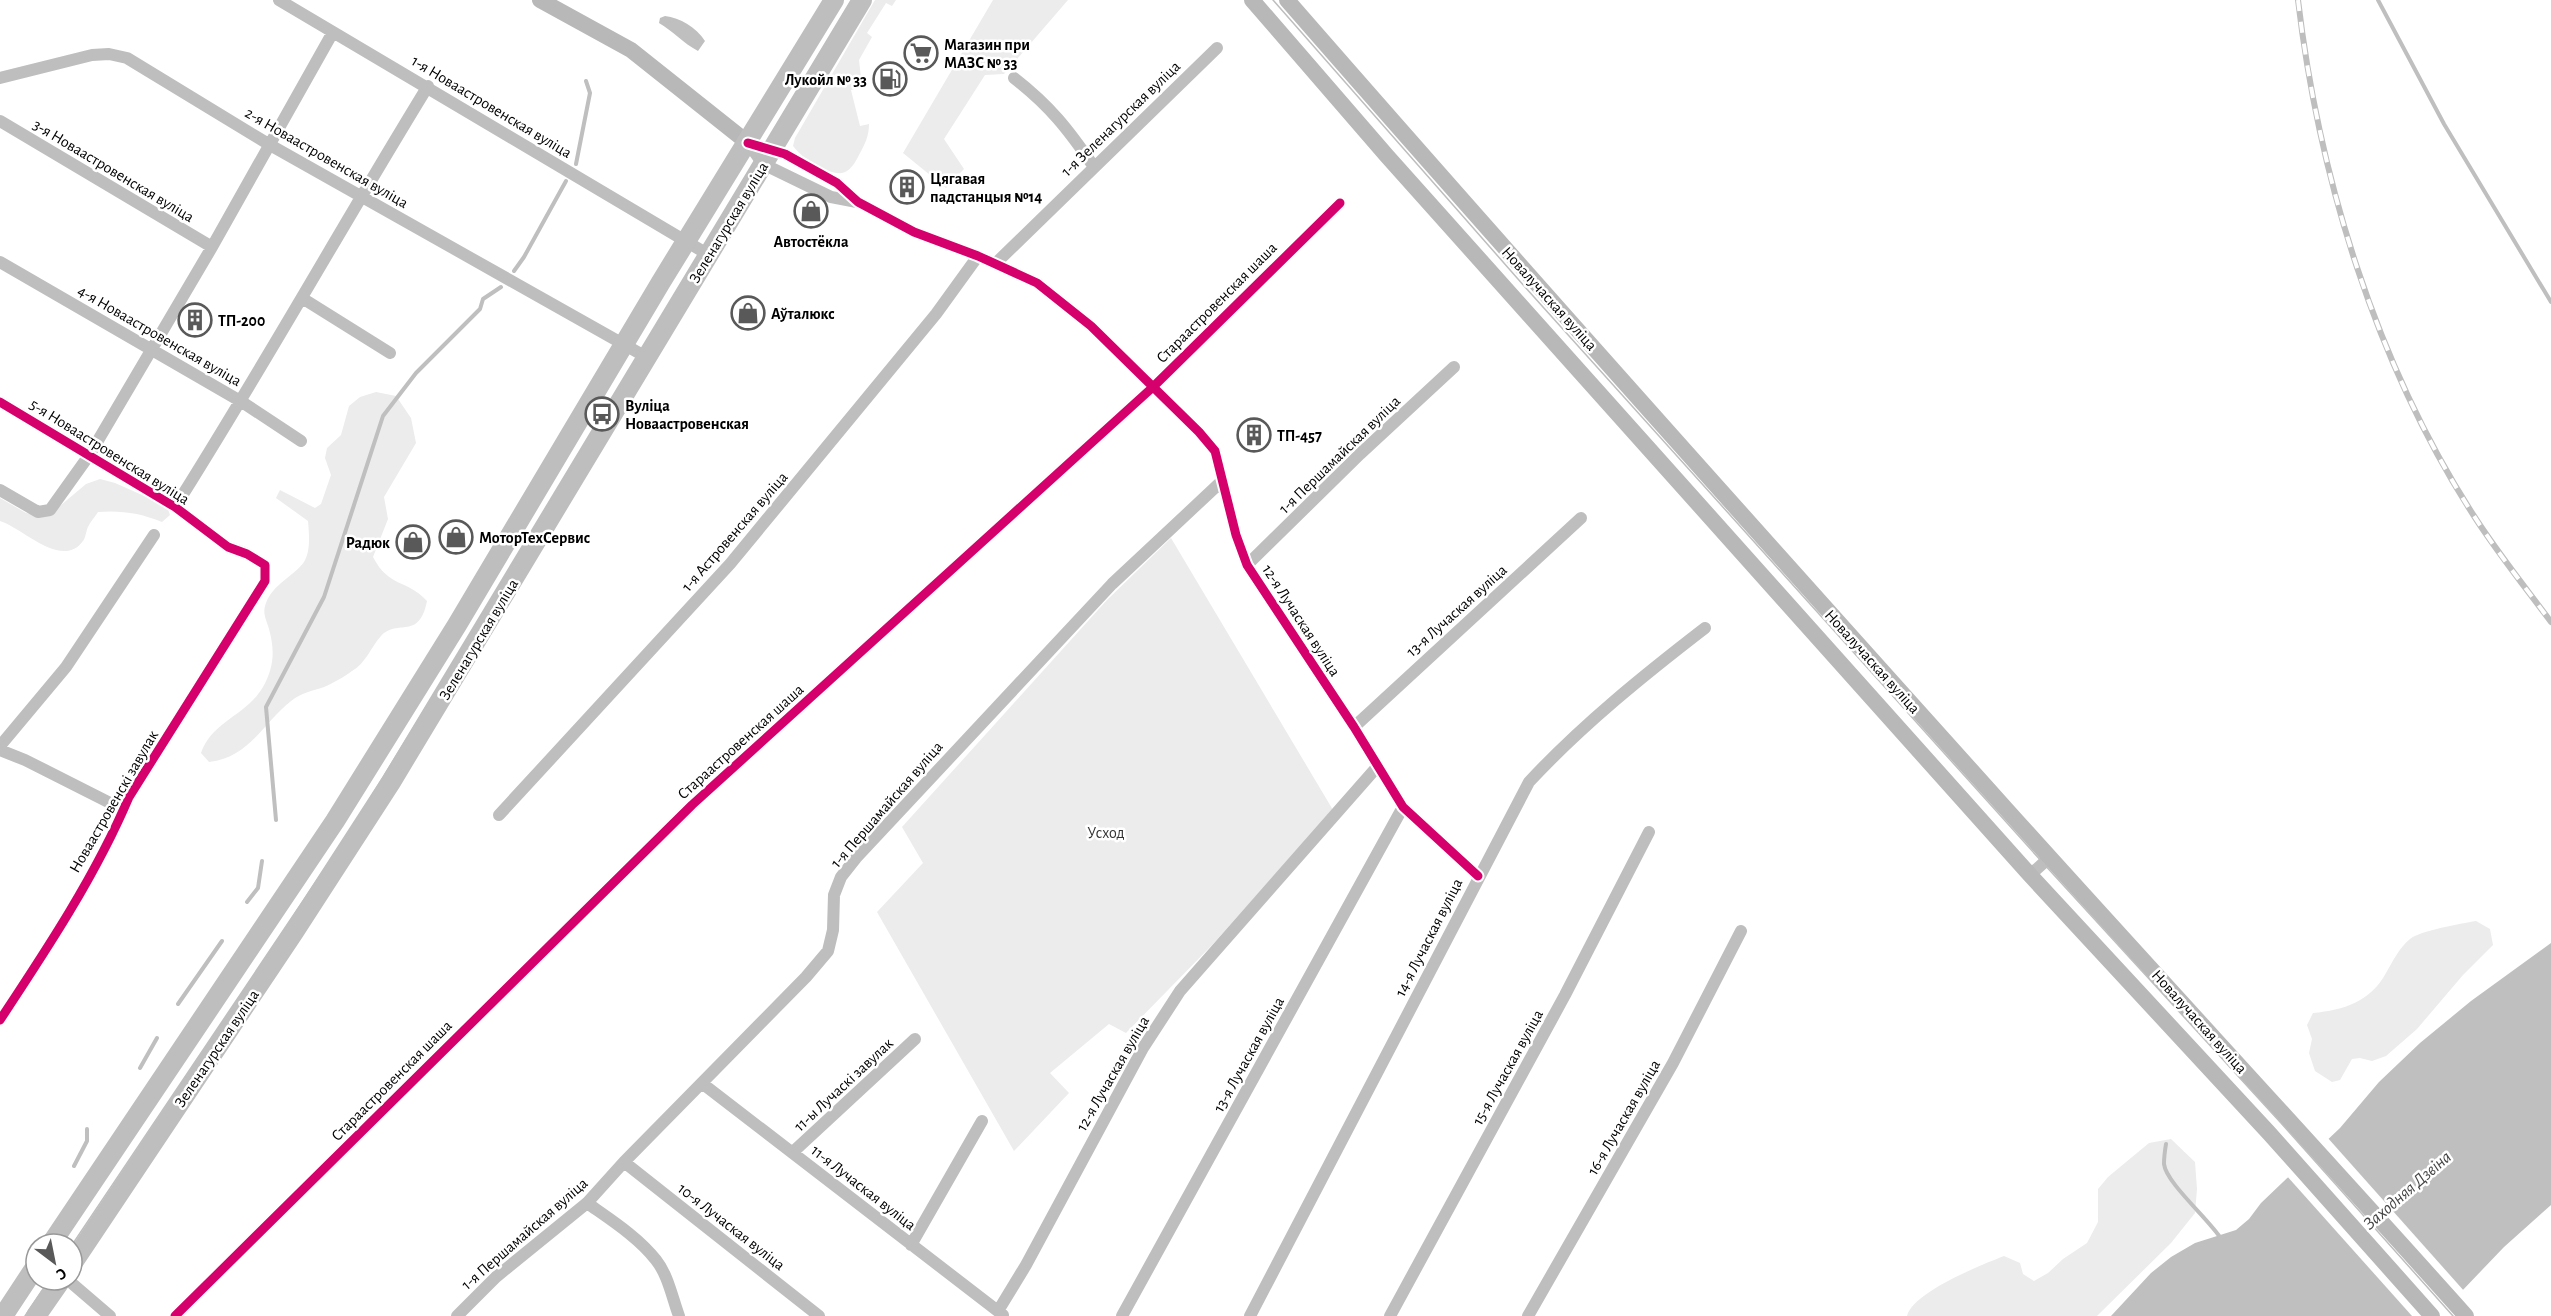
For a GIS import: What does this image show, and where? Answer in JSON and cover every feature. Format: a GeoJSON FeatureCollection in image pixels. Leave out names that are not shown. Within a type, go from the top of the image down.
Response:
{"type":"FeatureCollection","features":[{"type":"Feature","properties":{"kind":"main road"},"geometry":{"type":"LineString","coordinates":[[540,0],[631,50],[748,142]]}},
{"type":"Feature","properties":{"kind":"main road","name":"Зеленагурская вуліца"},"geometry":{"type":"LineString","coordinates":[[59,1232],[320,843],[457,625],[834,0]]}},
{"type":"Feature","properties":{"kind":"main road","name":"Зеленагурская вуліца"},"geometry":{"type":"LineString","coordinates":[[84,1246],[357,836],[648,358],[862,0]]}},
{"type":"Feature","properties":{"kind":"main road","name":"Новалучаская вуліца"},"geometry":{"type":"LineString","coordinates":[[1252,0],[1403,173],[2030,874],[2269,1133],[2432,1316]]}},
{"type":"Feature","properties":{"kind":"main road","name":"Новалучаская вуліца"},"geometry":{"type":"LineString","coordinates":[[1287,0],[1442,178],[2466,1316]]}},
{"type":"Feature","properties":{"kind":"main road"},"geometry":{"type":"LineString","coordinates":[[3,1316],[24,1284]]}},
{"type":"Feature","properties":{"kind":"main road"},"geometry":{"type":"LineString","coordinates":[[36,1316],[53,1292]]}},
{"type":"Feature","properties":{"kind":"street","name":"1-я Новаастровенская вуліца"},"geometry":{"type":"LineString","coordinates":[[279,0],[428,86],[708,255]]}},
{"type":"Feature","properties":{"kind":"street"},"geometry":{"type":"LineString","coordinates":[[0,490],[38,512],[50,510],[90,454],[212,247],[333,32]]}},
{"type":"Feature","properties":{"kind":"street","name":"1-я Зеленагурская вуліца"},"geometry":{"type":"LineString","coordinates":[[996,263],[1217,48]]}},
{"type":"Feature","properties":{"kind":"street","name":"2-я Новаастровенская вуліца"},"geometry":{"type":"LineString","coordinates":[[0,78],[92,55],[109,54],[127,58],[270,145],[648,358]]}},
{"type":"Feature","properties":{"kind":"street"},"geometry":{"type":"LineString","coordinates":[[1014,78],[1042,99],[1066,126],[1094,166]]}},
{"type":"Feature","properties":{"kind":"street"},"geometry":{"type":"LineString","coordinates":[[175,507],[242,402],[360,196],[428,86]]}},
{"type":"Feature","properties":{"kind":"street","name":"3-я Новаастровенская вуліца"},"geometry":{"type":"LineString","coordinates":[[0,121],[212,247]]}},
{"type":"Feature","properties":{"kind":"street"},"geometry":{"type":"LineString","coordinates":[[748,142],[831,197],[858,202]]}},
{"type":"Feature","properties":{"kind":"street"},"geometry":{"type":"LineString","coordinates":[[767,156],[837,183],[858,202]]}},
{"type":"Feature","properties":{"kind":"street","name":"12-я Лучаская вуліца"},"geometry":{"type":"LineString","coordinates":[[858,202],[915,232],[996,263],[1037,283],[1091,326],[1199,432],[1215,451],[1236,535],[1248,565],[1354,727],[1377,767],[1180,991],[1143,1048],[1001,1314]]}},
{"type":"Feature","properties":{"kind":"street","name":"Стараастровенская шаша"},"geometry":{"type":"LineString","coordinates":[[175,1316],[692,805],[1153,387],[1340,203]]}},
{"type":"Feature","properties":{"kind":"street","name":"1-я Астровенская вуліца"},"geometry":{"type":"LineString","coordinates":[[499,815],[730,564],[936,314],[978,256]]}},
{"type":"Feature","properties":{"kind":"street","name":"4-я Новаастровенская вуліца"},"geometry":{"type":"LineString","coordinates":[[0,262],[152,348],[302,441]]}},
{"type":"Feature","properties":{"kind":"street"},"geometry":{"type":"LineString","coordinates":[[662,282],[684,296]]}},
{"type":"Feature","properties":{"kind":"street"},"geometry":{"type":"LineString","coordinates":[[302,298],[390,354]]}},
{"type":"Feature","properties":{"kind":"street","name":"1-я Першамайская вуліца"},"geometry":{"type":"LineString","coordinates":[[1248,565],[1360,454],[1454,367]]}},
{"type":"Feature","properties":{"kind":"street","name":"5-я Новаастровенская вуліца"},"geometry":{"type":"LineString","coordinates":[[0,402],[175,507],[228,547],[247,554],[265,565]]}},
{"type":"Feature","properties":{"kind":"street","name":"1-я Першамайская вуліца"},"geometry":{"type":"LineString","coordinates":[[457,1316],[496,1277],[587,1203],[624,1162],[806,977],[828,951],[833,930],[834,895],[841,877],[855,858],[1112,584],[1222,481]]}},
{"type":"Feature","properties":{"kind":"street","name":"13-я Лучаская вуліца"},"geometry":{"type":"LineString","coordinates":[[1354,727],[1581,518]]}},
{"type":"Feature","properties":{"kind":"street"},"geometry":{"type":"LineString","coordinates":[[124,810],[0,748],[66,667],[154,535]]}},
{"type":"Feature","properties":{"kind":"street","name":"Новаастровенскі завулак"},"geometry":{"type":"LineString","coordinates":[[0,1020],[40,959],[114,832],[129,797],[265,581],[265,565]]}},
{"type":"Feature","properties":{"kind":"street"},"geometry":{"type":"LineString","coordinates":[[457,625],[478,637]]}},
{"type":"Feature","properties":{"kind":"street","name":"14-я Лучаская вуліца"},"geometry":{"type":"LineString","coordinates":[[1250,1316],[1529,782],[1548,761],[1651,670],[1705,628]]}},
{"type":"Feature","properties":{"kind":"street"},"geometry":{"type":"LineString","coordinates":[[1377,767],[1403,807],[1478,876]]}},
{"type":"Feature","properties":{"kind":"street","name":"13-я Лучаская вуліца"},"geometry":{"type":"LineString","coordinates":[[1122,1316],[1403,807]]}},
{"type":"Feature","properties":{"kind":"street","name":"15-я Лучаская вуліца"},"geometry":{"type":"LineString","coordinates":[[1390,1316],[1565,995],[1649,831]]}},
{"type":"Feature","properties":{"kind":"street"},"geometry":{"type":"LineString","coordinates":[[2030,874],[2050,856]]}},
{"type":"Feature","properties":{"kind":"street","name":"16-я Лучаская вуліца"},"geometry":{"type":"LineString","coordinates":[[1528,1316],[1673,1063],[1741,931]]}},
{"type":"Feature","properties":{"kind":"street","name":"11-ы Лучаскі завулак"},"geometry":{"type":"LineString","coordinates":[[793,1152],[915,1039]]}},
{"type":"Feature","properties":{"kind":"street","name":"11-я Лучаская вуліца"},"geometry":{"type":"LineString","coordinates":[[703,1084],[1001,1314]]}},
{"type":"Feature","properties":{"kind":"street"},"geometry":{"type":"LineString","coordinates":[[911,1245],[982,1121]]}},
{"type":"Feature","properties":{"kind":"street","name":"10-я Лучаская вуліца"},"geometry":{"type":"LineString","coordinates":[[624,1162],[819,1316]]}},
{"type":"Feature","properties":{"kind":"street"},"geometry":{"type":"LineString","coordinates":[[587,1203],[628,1233],[656,1260],[666,1279],[679,1316]]}},
{"type":"Feature","properties":{"kind":"street"},"geometry":{"type":"LineString","coordinates":[[82,1292],[110,1316]]}},
{"type":"Feature","properties":{"kind":"green space"},"geometry":{"type":"Polygon","coordinates":[[[875,0],[896,0],[892,6],[886,3],[867,33],[872,37],[859,60],[862,87],[851,90],[860,126],[869,124],[867,136],[850,169],[835,173],[800,154],[793,146],[795,138],[875,0]]]}},
{"type":"Feature","properties":{"kind":"green space"},"geometry":{"type":"Polygon","coordinates":[[[993,0],[1068,0],[1004,74],[985,75],[944,139],[964,169],[946,188],[903,153],[993,0]]]}},
{"type":"Feature","properties":{"kind":"green space"},"geometry":{"type":"Polygon","coordinates":[[[376,392],[396,396],[411,418],[416,443],[384,497],[388,519],[373,557],[385,574],[420,594],[427,601],[423,613],[419,621],[413,625],[388,631],[381,636],[357,668],[291,701],[235,754],[209,762],[201,753],[206,742],[213,733],[256,697],[267,680],[273,652],[264,613],[266,603],[273,591],[304,562],[308,553],[308,521],[276,498],[280,490],[315,508],[321,504],[331,475],[325,458],[327,448],[341,435],[349,406],[360,397],[376,392]]]}},
{"type":"Feature","properties":{"kind":"green space"},"geometry":{"type":"Polygon","coordinates":[[[100,479],[115,483],[167,506],[170,515],[162,522],[130,513],[98,512],[89,525],[83,541],[74,549],[64,551],[42,545],[0,521],[0,498],[26,513],[48,516],[86,484],[100,479]]]}},
{"type":"Feature","properties":{"kind":"green space","name":"Усход"},"geometry":{"type":"Polygon","coordinates":[[[1171,538],[1333,810],[1213,944],[1126,1033],[1109,1024],[1050,1073],[1069,1093],[1014,1151],[877,912],[923,863],[902,827],[1107,600],[1171,538]]]}},
{"type":"Feature","properties":{"kind":"green space"},"geometry":{"type":"Polygon","coordinates":[[[2476,921],[2490,929],[2493,945],[2463,975],[2417,1029],[2386,1056],[2372,1061],[2352,1059],[2340,1080],[2332,1082],[2315,1071],[2309,1053],[2312,1039],[2307,1025],[2313,1013],[2346,1007],[2364,998],[2380,983],[2396,955],[2410,939],[2423,933],[2476,921]]]}},
{"type":"Feature","properties":{"kind":"green space"},"geometry":{"type":"Polygon","coordinates":[[[2171,1139],[2195,1162],[2197,1189],[2195,1213],[2171,1243],[2097,1316],[1907,1316],[1921,1298],[1934,1289],[2004,1256],[2020,1263],[2023,1274],[2034,1281],[2048,1273],[2063,1259],[2087,1243],[2098,1222],[2098,1189],[2108,1177],[2149,1143],[2171,1139]]]}},
{"type":"Feature","properties":{"kind":"water"},"geometry":{"type":"Polygon","coordinates":[[[665,16],[682,21],[697,31],[705,41],[698,51],[659,23],[660,18],[665,16]]]}},
{"type":"Feature","properties":{"kind":"water","name":"Заходняя Дзвіна"},"geometry":{"type":"Polygon","coordinates":[[[2551,943],[2551,1205],[2504,1247],[2438,1316],[2111,1316],[2151,1273],[2171,1257],[2195,1243],[2236,1230],[2249,1219],[2261,1203],[2340,1128],[2379,1082],[2420,1043],[2471,1001],[2551,943]]]}},
{"type":"Feature","properties":{"kind":"pier"},"geometry":{"type":"Polygon","coordinates":[[[2327,1137],[2465,1292],[2442,1316],[2412,1316],[2286,1175],[2327,1137]]]}},
{"type":"Feature","properties":{"kind":"waterway"},"geometry":{"type":"LineString","coordinates":[[2378,0],[2444,124],[2551,302]]}},
{"type":"Feature","properties":{"kind":"waterway"},"geometry":{"type":"LineString","coordinates":[[576,164],[590,93],[586,81]]}},
{"type":"Feature","properties":{"kind":"waterway"},"geometry":{"type":"LineString","coordinates":[[514,271],[566,181]]}},
{"type":"Feature","properties":{"kind":"waterway"},"geometry":{"type":"LineString","coordinates":[[276,820],[266,707],[324,597],[383,416],[416,373],[480,309],[483,299],[501,287]]}},
{"type":"Feature","properties":{"kind":"waterway"},"geometry":{"type":"LineString","coordinates":[[247,902],[258,888],[262,861]]}},
{"type":"Feature","properties":{"kind":"waterway"},"geometry":{"type":"LineString","coordinates":[[178,1004],[222,941]]}},
{"type":"Feature","properties":{"kind":"waterway"},"geometry":{"type":"LineString","coordinates":[[140,1068],[157,1038]]}},
{"type":"Feature","properties":{"kind":"waterway"},"geometry":{"type":"LineString","coordinates":[[74,1166],[87,1141],[87,1129]]}},
{"type":"Feature","properties":{"kind":"waterway"},"geometry":{"type":"LineString","coordinates":[[2166,1144],[2164,1164],[2172,1181],[2222,1240]]}},
{"type":"Feature","properties":{"kind":"tram line"},"geometry":{"type":"LineString","coordinates":[[81,1232],[350,831],[852,0]]}},
{"type":"Feature","properties":{"kind":"tram line"},"geometry":{"type":"LineString","coordinates":[[1273,0],[1525,287],[2453,1316]]}},
{"type":"Feature","properties":{"kind":"tram line"},"geometry":{"type":"LineString","coordinates":[[25,1316],[41,1292]]}},
{"type":"Feature","properties":{"kind":"railway"},"geometry":{"type":"LineString","coordinates":[[2298,0],[2308,67],[2337,201],[2357,268],[2381,333],[2408,396],[2439,457],[2474,516],[2551,622]]}},
{"type":"Feature","properties":{"kind":"cycle path"},"geometry":{"type":"LineString","coordinates":[[748,143],[785,154],[837,183],[858,202],[914,232],[978,256],[1037,283],[1091,326],[1199,432],[1215,451],[1236,535],[1247,565],[1354,727],[1403,807],[1478,876]]}},
{"type":"Feature","properties":{"kind":"cycle path"},"geometry":{"type":"LineString","coordinates":[[175,1316],[692,805],[1153,387],[1340,203]]}},
{"type":"Feature","properties":{"kind":"cycle path"},"geometry":{"type":"LineString","coordinates":[[0,402],[175,507],[228,547],[247,554],[265,565],[265,581],[129,797],[86,883],[53,939],[0,1020]]}},
{"type":"Feature","properties":{"kind":"place","name":"Магазин при МАЗС № 33"},"geometry":{"type":"Point","coordinates":[921,53]}},
{"type":"Feature","properties":{"kind":"place","name":"Лукойл № 33"},"geometry":{"type":"Point","coordinates":[890,79]}},
{"type":"Feature","properties":{"kind":"place","name":"Цягавая падстанцыя №14"},"geometry":{"type":"Point","coordinates":[907,187]}},
{"type":"Feature","properties":{"kind":"place","name":"Автостёкла"},"geometry":{"type":"Point","coordinates":[811,211]}},
{"type":"Feature","properties":{"kind":"place","name":"Аўталюкс"},"geometry":{"type":"Point","coordinates":[748,313]}},
{"type":"Feature","properties":{"kind":"place","name":"ТП-200"},"geometry":{"type":"Point","coordinates":[195,320]}},
{"type":"Feature","properties":{"kind":"place","name":"Вуліца Новаастровенская"},"geometry":{"type":"Point","coordinates":[602,414]}},
{"type":"Feature","properties":{"kind":"place","name":"ТП-457"},"geometry":{"type":"Point","coordinates":[1254,435]}},
{"type":"Feature","properties":{"kind":"place","name":"МоторТехСервис"},"geometry":{"type":"Point","coordinates":[456,537]}},
{"type":"Feature","properties":{"kind":"place","name":"Радюк"},"geometry":{"type":"Point","coordinates":[413,542]}}]}
